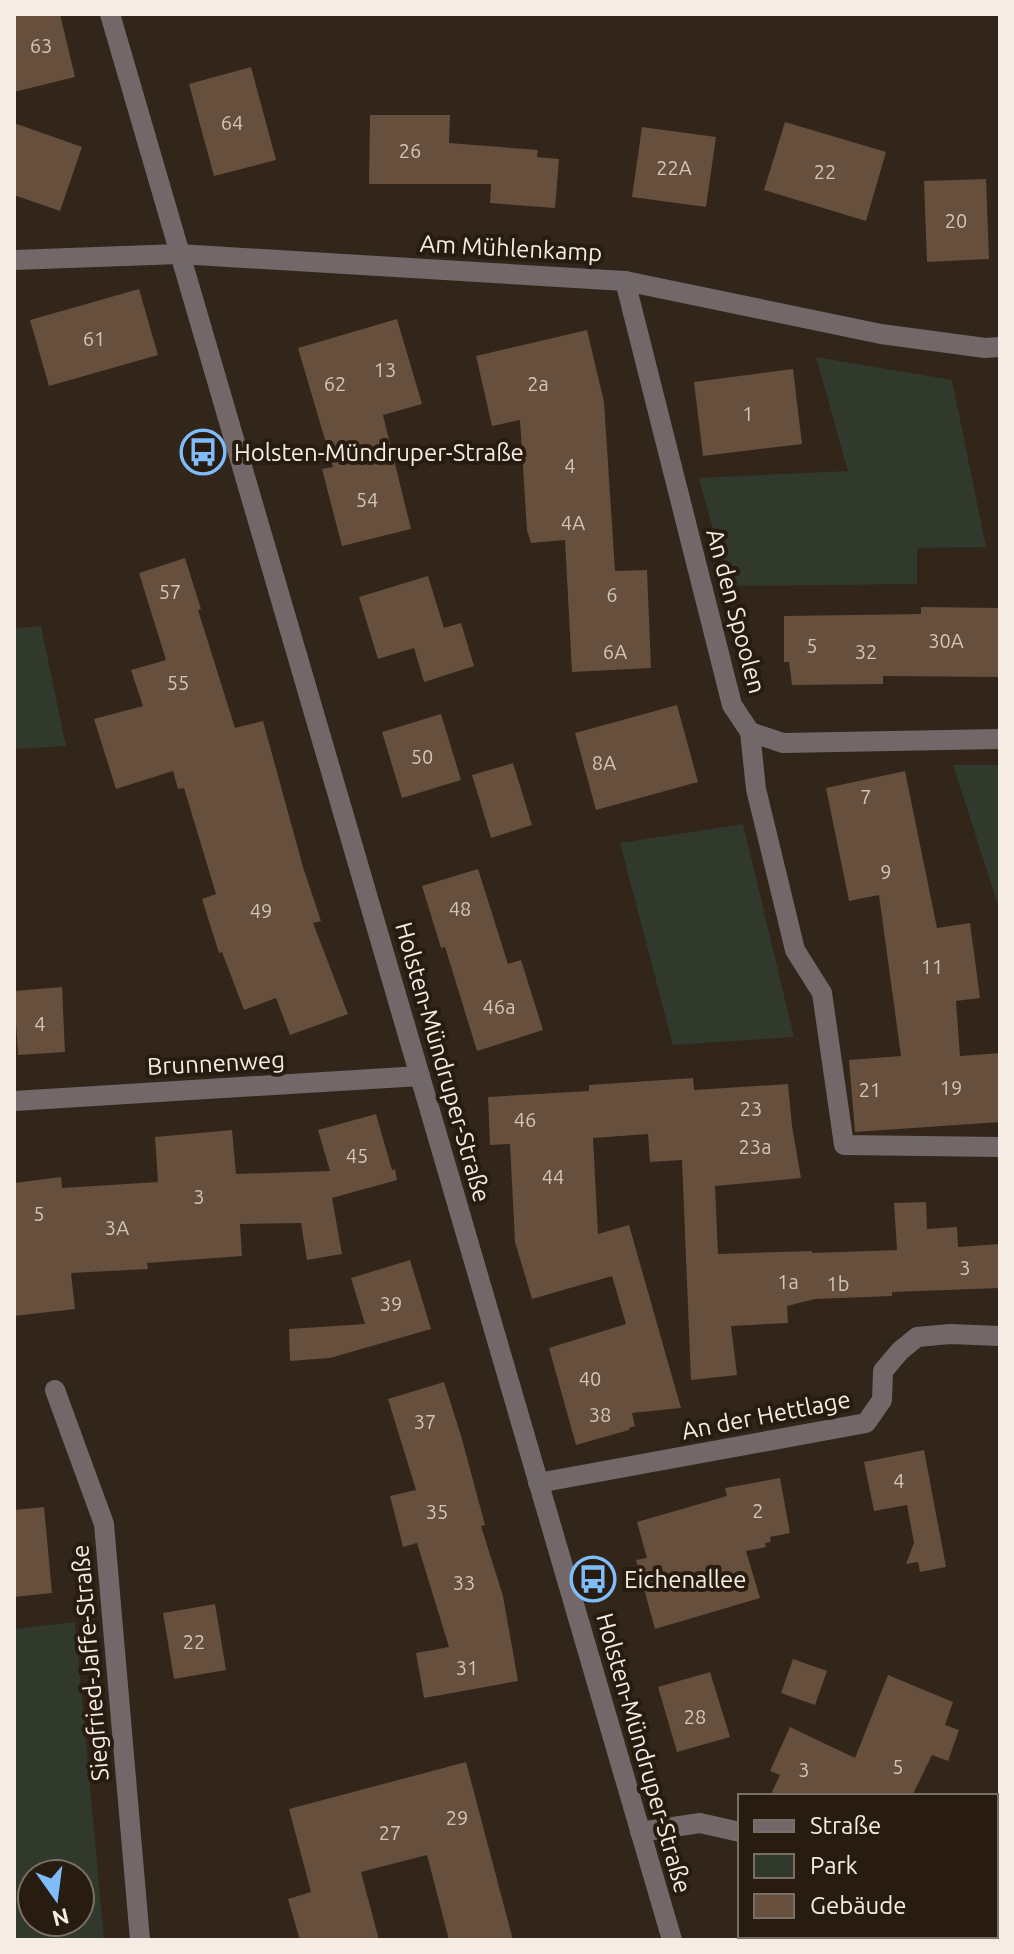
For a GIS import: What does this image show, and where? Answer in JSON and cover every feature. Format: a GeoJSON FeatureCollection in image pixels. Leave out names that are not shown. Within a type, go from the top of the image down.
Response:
{"type":"FeatureCollection","features":[{"type":"Feature","properties":{"kind":"street","name":"Holsten-Mündruper-Straße"},"geometry":{"type":"LineString","coordinates":[[110,14],[672,1940]]}},
{"type":"Feature","properties":{"kind":"street","name":"Am Mühlenkamp"},"geometry":{"type":"LineString","coordinates":[[14,260],[179,254],[625,281],[881,334],[985,348],[1000,347]]}},
{"type":"Feature","properties":{"kind":"street","name":"An den Spoolen"},"geometry":{"type":"LineString","coordinates":[[625,281],[732,705],[750,732],[756,789],[795,950],[822,993],[844,1145],[1000,1147]]}},
{"type":"Feature","properties":{"kind":"street"},"geometry":{"type":"LineString","coordinates":[[750,732],[783,743],[1000,739]]}},
{"type":"Feature","properties":{"kind":"street","name":"Brunnenweg"},"geometry":{"type":"LineString","coordinates":[[14,1101],[420,1076]]}},
{"type":"Feature","properties":{"kind":"street","name":"An der Hettlage"},"geometry":{"type":"LineString","coordinates":[[538,1483],[866,1423],[882,1400],[883,1371],[917,1337],[950,1334],[1000,1336]]}},
{"type":"Feature","properties":{"kind":"street","name":"Siegfried-Jaffe-Straße"},"geometry":{"type":"LineString","coordinates":[[55,1390],[104,1524],[140,1940]]}},
{"type":"Feature","properties":{"kind":"street"},"geometry":{"type":"LineString","coordinates":[[640,1832],[700,1823],[738,1832]]}},
{"type":"Feature","properties":{"kind":"green space"},"geometry":{"type":"Polygon","coordinates":[[[816,357],[952,380],[986,547],[917,548],[917,584],[728,586],[699,478],[848,471],[816,357]]]}},
{"type":"Feature","properties":{"kind":"green space"},"geometry":{"type":"Polygon","coordinates":[[[41,626],[66,746],[14,749],[14,628],[41,626]]]}},
{"type":"Feature","properties":{"kind":"green space"},"geometry":{"type":"Polygon","coordinates":[[[953,765],[1000,765],[1000,911],[953,765]]]}},
{"type":"Feature","properties":{"kind":"green space"},"geometry":{"type":"Polygon","coordinates":[[[743,824],[794,1037],[673,1045],[620,843],[743,824]]]}},
{"type":"Feature","properties":{"kind":"green space"},"geometry":{"type":"Polygon","coordinates":[[[75,1622],[104,1940],[14,1940],[14,1629],[75,1622]]]}},
{"type":"Feature","properties":{"kind":"building"},"geometry":{"type":"Polygon","coordinates":[[[14,14],[60,14],[75,77],[14,92],[14,14]]]}},
{"type":"Feature","properties":{"kind":"building"},"geometry":{"type":"Polygon","coordinates":[[[251,67],[276,160],[214,176],[189,84],[251,67]]]}},
{"type":"Feature","properties":{"kind":"building"},"geometry":{"type":"Polygon","coordinates":[[[370,115],[450,115],[449,143],[538,150],[537,157],[559,159],[555,208],[490,203],[491,184],[369,184],[370,115]]]}},
{"type":"Feature","properties":{"kind":"building"},"geometry":{"type":"Polygon","coordinates":[[[785,122],[886,152],[866,221],[764,190],[785,122]]]}},
{"type":"Feature","properties":{"kind":"building"},"geometry":{"type":"Polygon","coordinates":[[[14,123],[82,147],[60,211],[14,195],[14,123]]]}},
{"type":"Feature","properties":{"kind":"building"},"geometry":{"type":"Polygon","coordinates":[[[642,127],[716,137],[706,207],[632,197],[642,127]]]}},
{"type":"Feature","properties":{"kind":"building"},"geometry":{"type":"Polygon","coordinates":[[[986,179],[989,259],[927,262],[924,181],[986,179]]]}},
{"type":"Feature","properties":{"kind":"building"},"geometry":{"type":"Polygon","coordinates":[[[139,289],[158,355],[49,386],[30,320],[139,289]]]}},
{"type":"Feature","properties":{"kind":"building"},"geometry":{"type":"Polygon","coordinates":[[[397,319],[422,404],[383,415],[411,529],[342,546],[322,469],[333,467],[298,348],[397,319]]]}},
{"type":"Feature","properties":{"kind":"building"},"geometry":{"type":"Polygon","coordinates":[[[587,330],[604,402],[615,571],[647,570],[651,668],[572,672],[565,540],[531,543],[527,530],[520,420],[492,426],[476,356],[587,330]]]}},
{"type":"Feature","properties":{"kind":"building"},"geometry":{"type":"Polygon","coordinates":[[[793,369],[802,444],[703,456],[694,382],[793,369]]]}},
{"type":"Feature","properties":{"kind":"building"},"geometry":{"type":"Polygon","coordinates":[[[185,558],[235,728],[263,721],[321,921],[313,923],[348,1014],[290,1035],[276,998],[244,1010],[222,952],[219,953],[202,899],[216,894],[184,788],[178,789],[173,771],[116,789],[94,719],[143,706],[131,670],[166,660],[139,573],[185,558]]]}},
{"type":"Feature","properties":{"kind":"building"},"geometry":{"type":"Polygon","coordinates":[[[428,576],[444,628],[461,623],[474,666],[424,682],[414,648],[378,659],[359,597],[428,576]]]}},
{"type":"Feature","properties":{"kind":"building"},"geometry":{"type":"Polygon","coordinates":[[[921,607],[1000,608],[1000,677],[883,676],[883,684],[792,685],[789,662],[784,662],[784,616],[921,614],[921,607]]]}},
{"type":"Feature","properties":{"kind":"building"},"geometry":{"type":"Polygon","coordinates":[[[677,705],[698,782],[596,810],[575,733],[677,705]]]}},
{"type":"Feature","properties":{"kind":"building"},"geometry":{"type":"Polygon","coordinates":[[[441,714],[461,780],[402,798],[382,732],[441,714]]]}},
{"type":"Feature","properties":{"kind":"building"},"geometry":{"type":"Polygon","coordinates":[[[513,763],[532,825],[491,838],[472,775],[513,763]]]}},
{"type":"Feature","properties":{"kind":"building"},"geometry":{"type":"Polygon","coordinates":[[[905,771],[937,928],[970,923],[980,998],[956,1001],[960,1056],[1000,1053],[1000,1122],[855,1132],[849,1060],[901,1056],[879,895],[849,901],[826,788],[905,771]]]}},
{"type":"Feature","properties":{"kind":"building"},"geometry":{"type":"Polygon","coordinates":[[[478,869],[508,964],[521,960],[543,1030],[477,1051],[445,947],[441,948],[422,886],[478,869]]]}},
{"type":"Feature","properties":{"kind":"building"},"geometry":{"type":"Polygon","coordinates":[[[62,987],[65,1052],[18,1055],[14,991],[62,987]]]}},
{"type":"Feature","properties":{"kind":"building"},"geometry":{"type":"Polygon","coordinates":[[[693,1078],[694,1090],[788,1084],[801,1178],[715,1186],[718,1254],[897,1250],[894,1203],[926,1202],[927,1229],[957,1227],[958,1247],[1000,1244],[1000,1288],[892,1292],[892,1296],[815,1299],[787,1306],[788,1323],[731,1326],[737,1375],[691,1380],[682,1160],[650,1162],[648,1134],[593,1138],[598,1234],[629,1225],[681,1408],[632,1413],[635,1426],[629,1430],[576,1445],[549,1348],[626,1324],[612,1276],[532,1299],[515,1242],[510,1144],[490,1145],[488,1097],[589,1091],[589,1085],[693,1078]]]}},
{"type":"Feature","properties":{"kind":"building"},"geometry":{"type":"Polygon","coordinates":[[[376,1114],[397,1180],[332,1198],[342,1254],[307,1260],[301,1223],[240,1224],[242,1256],[147,1263],[148,1269],[71,1273],[75,1309],[14,1316],[14,1183],[61,1177],[62,1188],[158,1182],[155,1137],[232,1130],[236,1174],[330,1171],[318,1130],[376,1114]]]}},
{"type":"Feature","properties":{"kind":"building"},"geometry":{"type":"Polygon","coordinates":[[[410,1260],[431,1329],[330,1358],[290,1361],[289,1329],[365,1324],[351,1278],[410,1260]]]}},
{"type":"Feature","properties":{"kind":"building"},"geometry":{"type":"Polygon","coordinates":[[[444,1382],[485,1525],[481,1526],[503,1596],[518,1681],[424,1698],[416,1653],[449,1647],[417,1543],[403,1547],[390,1496],[416,1490],[388,1399],[444,1382]]]}},
{"type":"Feature","properties":{"kind":"building"},"geometry":{"type":"Polygon","coordinates":[[[924,1450],[946,1567],[920,1572],[918,1562],[906,1564],[914,1543],[907,1505],[874,1511],[864,1462],[924,1450]]]}},
{"type":"Feature","properties":{"kind":"building"},"geometry":{"type":"Polygon","coordinates":[[[780,1478],[790,1533],[770,1537],[771,1542],[765,1543],[766,1547],[746,1551],[760,1598],[655,1629],[636,1560],[647,1558],[637,1522],[727,1496],[725,1488],[780,1478]]]}},
{"type":"Feature","properties":{"kind":"building"},"geometry":{"type":"Polygon","coordinates":[[[44,1507],[52,1593],[14,1597],[14,1510],[44,1507]]]}},
{"type":"Feature","properties":{"kind":"building"},"geometry":{"type":"Polygon","coordinates":[[[215,1604],[226,1670],[174,1679],[163,1613],[215,1604]]]}},
{"type":"Feature","properties":{"kind":"building"},"geometry":{"type":"Polygon","coordinates":[[[793,1659],[827,1671],[815,1705],[781,1693],[793,1659]]]}},
{"type":"Feature","properties":{"kind":"building"},"geometry":{"type":"Polygon","coordinates":[[[710,1672],[730,1737],[677,1752],[658,1687],[710,1672]]]}},
{"type":"Feature","properties":{"kind":"building"},"geometry":{"type":"Polygon","coordinates":[[[888,1675],[953,1702],[945,1725],[959,1730],[948,1761],[932,1755],[913,1794],[771,1794],[780,1775],[770,1771],[790,1727],[855,1758],[888,1675]]]}},
{"type":"Feature","properties":{"kind":"building"},"geometry":{"type":"Polygon","coordinates":[[[466,1762],[513,1940],[449,1940],[427,1855],[361,1872],[379,1940],[300,1940],[288,1899],[311,1892],[289,1809],[466,1762]]]}},
{"type":"Feature","properties":{"kind":"place","name":"Holsten-Mündruper-Straße"},"geometry":{"type":"Point","coordinates":[203,452]}},
{"type":"Feature","properties":{"kind":"place","name":"Eichenallee"},"geometry":{"type":"Point","coordinates":[593,1579]}}]}
